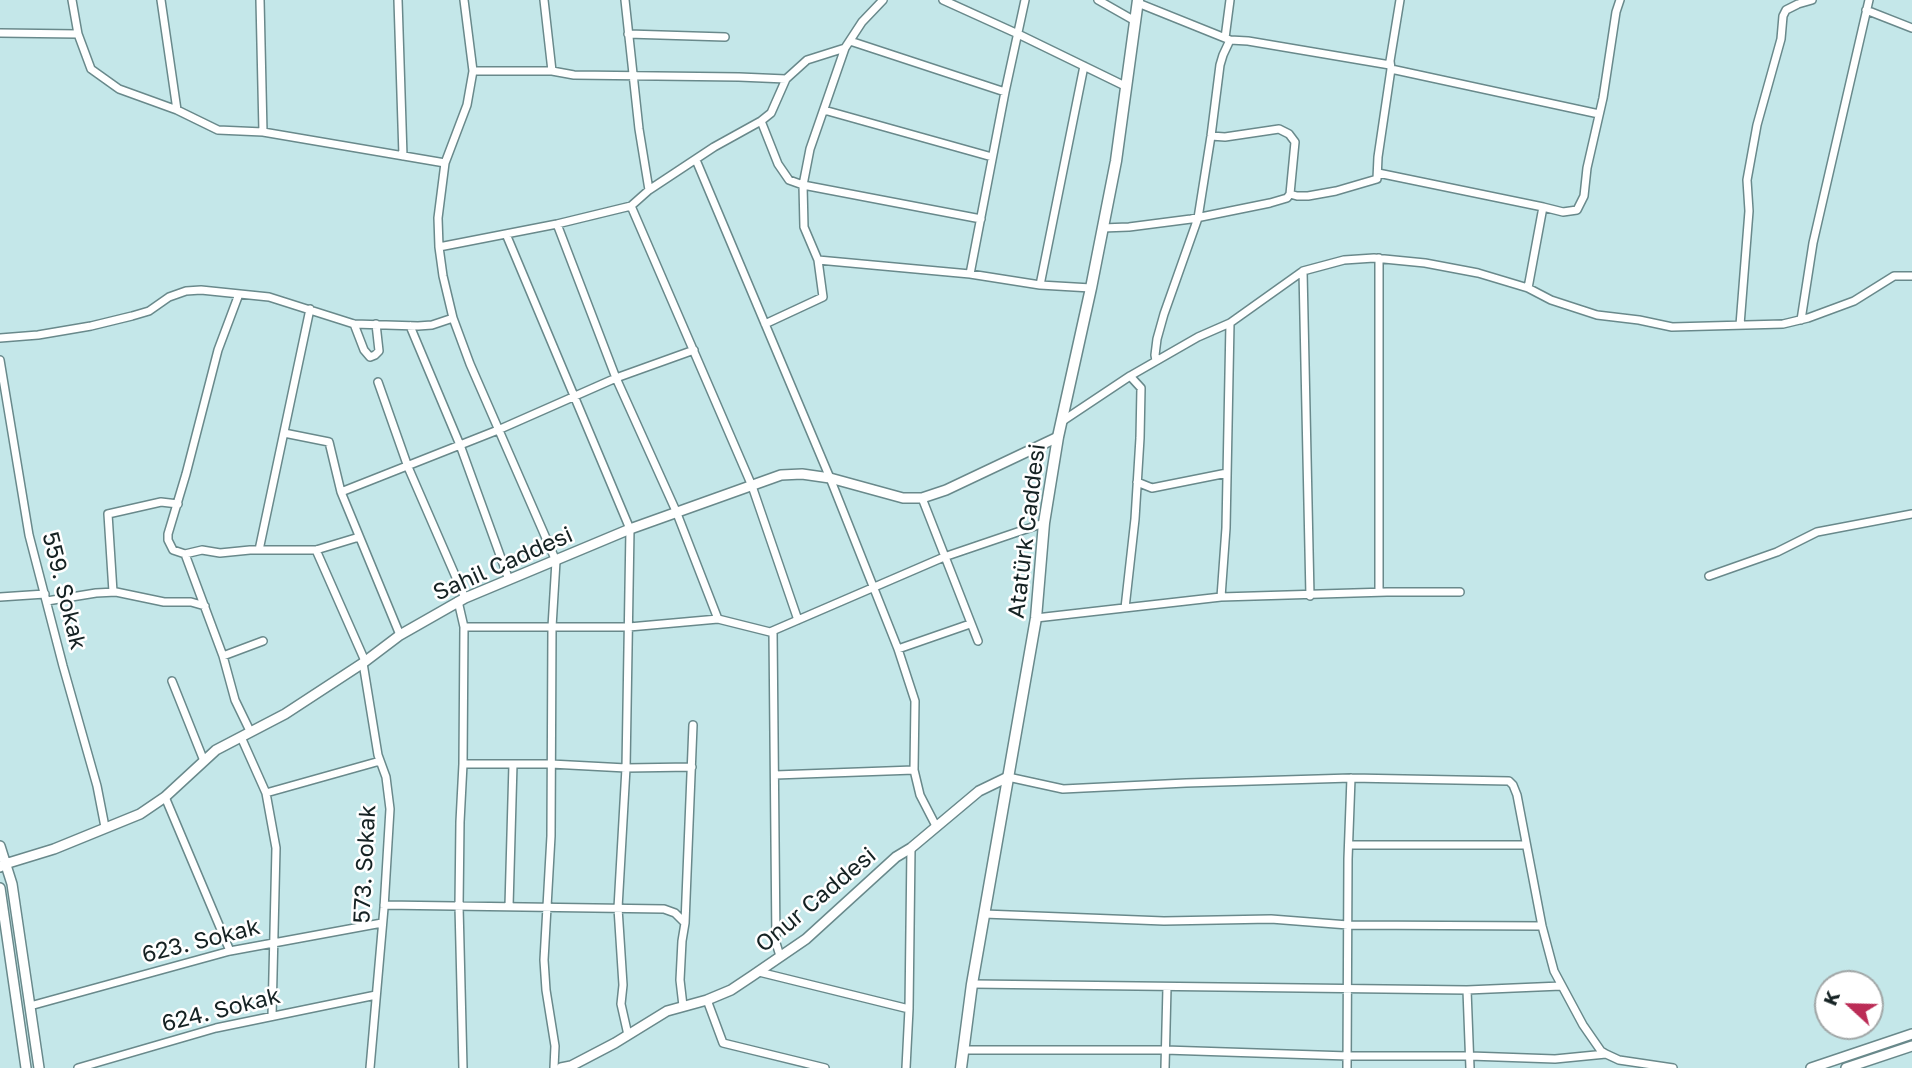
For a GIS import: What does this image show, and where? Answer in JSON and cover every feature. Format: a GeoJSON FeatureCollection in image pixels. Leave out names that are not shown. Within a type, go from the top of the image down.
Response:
{"type":"FeatureCollection","features":[{"type":"Feature","properties":{"kind":"main road","name":"Atatürk Caddesi"},"geometry":{"type":"LineString","coordinates":[[961,1068],[972,984],[1036,618],[1044,523],[1058,437],[1116,161],[1138,2]]}},
{"type":"Feature","properties":{"kind":"street"},"geometry":{"type":"LineString","coordinates":[[72,0],[78,34],[91,69],[119,89],[177,110],[218,130],[263,132],[445,163]]}},
{"type":"Feature","properties":{"kind":"street"},"geometry":{"type":"LineString","coordinates":[[161,0],[177,110]]}},
{"type":"Feature","properties":{"kind":"street"},"geometry":{"type":"LineString","coordinates":[[260,0],[263,132]]}},
{"type":"Feature","properties":{"kind":"street"},"geometry":{"type":"LineString","coordinates":[[398,0],[403,156]]}},
{"type":"Feature","properties":{"kind":"street"},"geometry":{"type":"LineString","coordinates":[[464,0],[473,71],[467,105],[445,163],[438,218],[439,247],[453,318],[470,364],[555,561],[551,836],[544,960],[555,1046],[554,1068]]}},
{"type":"Feature","properties":{"kind":"street"},"geometry":{"type":"LineString","coordinates":[[544,0],[552,71]]}},
{"type":"Feature","properties":{"kind":"street"},"geometry":{"type":"LineString","coordinates":[[625,0],[639,129],[649,190]]}},
{"type":"Feature","properties":{"kind":"street"},"geometry":{"type":"LineString","coordinates":[[765,324],[823,297],[818,260],[804,227],[803,184],[810,149],[848,45],[862,22],[883,0]]}},
{"type":"Feature","properties":{"kind":"street"},"geometry":{"type":"LineString","coordinates":[[943,0],[1127,87]]}},
{"type":"Feature","properties":{"kind":"street"},"geometry":{"type":"LineString","coordinates":[[970,274],[1025,0]]}},
{"type":"Feature","properties":{"kind":"street"},"geometry":{"type":"LineString","coordinates":[[1098,0],[1135,21]]}},
{"type":"Feature","properties":{"kind":"street"},"geometry":{"type":"LineString","coordinates":[[1156,360],[1157,339],[1164,314],[1198,218],[1220,65],[1228,39],[1230,0]]}},
{"type":"Feature","properties":{"kind":"street"},"geometry":{"type":"LineString","coordinates":[[1290,194],[1308,196],[1377,179],[1400,0]]}},
{"type":"Feature","properties":{"kind":"street"},"geometry":{"type":"LineString","coordinates":[[1378,173],[1563,212],[1577,210],[1584,196],[1587,167],[1600,114],[1620,0]]}},
{"type":"Feature","properties":{"kind":"street"},"geometry":{"type":"LineString","coordinates":[[1787,0],[1791,8]]}},
{"type":"Feature","properties":{"kind":"street"},"geometry":{"type":"LineString","coordinates":[[1740,325],[1749,211],[1747,180],[1757,124],[1781,39],[1783,16],[1786,10],[1812,0]]}},
{"type":"Feature","properties":{"kind":"street"},"geometry":{"type":"LineString","coordinates":[[1801,320],[1813,243],[1869,0]]}},
{"type":"Feature","properties":{"kind":"street"},"geometry":{"type":"LineString","coordinates":[[1138,2],[1239,42],[1248,41],[1391,67],[1600,114]]}},
{"type":"Feature","properties":{"kind":"street"},"geometry":{"type":"LineString","coordinates":[[1866,10],[1912,28]]}},
{"type":"Feature","properties":{"kind":"street"},"geometry":{"type":"LineString","coordinates":[[0,33],[78,34]]}},
{"type":"Feature","properties":{"kind":"street"},"geometry":{"type":"LineString","coordinates":[[628,34],[726,37]]}},
{"type":"Feature","properties":{"kind":"street"},"geometry":{"type":"LineString","coordinates":[[439,247],[557,224],[631,206],[649,190],[771,113],[786,79],[807,60],[848,45],[1005,92]]}},
{"type":"Feature","properties":{"kind":"street"},"geometry":{"type":"LineString","coordinates":[[1040,285],[1084,66]]}},
{"type":"Feature","properties":{"kind":"street"},"geometry":{"type":"LineString","coordinates":[[473,71],[786,79]]}},
{"type":"Feature","properties":{"kind":"street"},"geometry":{"type":"LineString","coordinates":[[824,110],[992,157]]}},
{"type":"Feature","properties":{"kind":"street"},"geometry":{"type":"LineString","coordinates":[[761,121],[778,164],[789,180],[981,219]]}},
{"type":"Feature","properties":{"kind":"street"},"geometry":{"type":"LineString","coordinates":[[1102,228],[1198,218],[1285,200],[1290,194],[1295,142],[1285,131],[1279,129],[1225,137],[1211,136]]}},
{"type":"Feature","properties":{"kind":"street"},"geometry":{"type":"LineString","coordinates":[[696,160],[831,478],[898,649],[915,701],[914,770],[920,795],[936,826]]}},
{"type":"Feature","properties":{"kind":"street"},"geometry":{"type":"LineString","coordinates":[[631,206],[752,486],[798,620]]}},
{"type":"Feature","properties":{"kind":"street"},"geometry":{"type":"LineString","coordinates":[[1528,288],[1543,207]]}},
{"type":"Feature","properties":{"kind":"street"},"geometry":{"type":"LineString","coordinates":[[557,224],[617,378],[676,511],[718,619]]}},
{"type":"Feature","properties":{"kind":"street"},"geometry":{"type":"LineString","coordinates":[[506,234],[630,529],[626,768],[618,908],[623,985],[621,1004],[628,1035]]}},
{"type":"Feature","properties":{"kind":"street"},"geometry":{"type":"LineString","coordinates":[[1061,422],[1156,360],[1230,323],[1303,271],[1343,260],[1379,258],[1478,273],[1528,288],[1551,300],[1597,315],[1672,327],[1762,326],[1801,320],[1854,301],[1894,276],[1912,276]]}},
{"type":"Feature","properties":{"kind":"street"},"geometry":{"type":"LineString","coordinates":[[1379,258],[1379,592]]}},
{"type":"Feature","properties":{"kind":"street"},"geometry":{"type":"LineString","coordinates":[[818,260],[970,274],[1040,285],[1091,288]]}},
{"type":"Feature","properties":{"kind":"street"},"geometry":{"type":"LineString","coordinates":[[1303,271],[1310,596]]}},
{"type":"Feature","properties":{"kind":"street"},"geometry":{"type":"LineString","coordinates":[[0,338],[91,326],[149,311],[186,291],[201,290],[269,297],[354,324],[432,325],[453,318]]}},
{"type":"Feature","properties":{"kind":"street"},"geometry":{"type":"LineString","coordinates":[[239,294],[218,350],[168,540],[173,550],[185,554],[202,550],[220,553],[316,550],[359,537]]}},
{"type":"Feature","properties":{"kind":"street"},"geometry":{"type":"LineString","coordinates":[[259,550],[310,309]]}},
{"type":"Feature","properties":{"kind":"street"},"geometry":{"type":"LineString","coordinates":[[1221,597],[1226,528],[1230,323]]}},
{"type":"Feature","properties":{"kind":"street"},"geometry":{"type":"LineString","coordinates":[[354,324],[364,350],[370,357],[379,351],[376,324]]}},
{"type":"Feature","properties":{"kind":"street"},"geometry":{"type":"LineString","coordinates":[[410,326],[460,445],[509,580]]}},
{"type":"Feature","properties":{"kind":"street"},"geometry":{"type":"LineString","coordinates":[[341,492],[694,349]]}},
{"type":"Feature","properties":{"kind":"street","name":"559. Sokak"},"geometry":{"type":"LineString","coordinates":[[0,360],[29,535],[97,786],[105,827]]}},
{"type":"Feature","properties":{"kind":"street"},"geometry":{"type":"LineString","coordinates":[[1125,608],[1137,482],[1141,388],[1130,376]]}},
{"type":"Feature","properties":{"kind":"street"},"geometry":{"type":"LineString","coordinates":[[378,382],[408,467],[461,600],[464,627],[459,906],[463,1068]]}},
{"type":"Feature","properties":{"kind":"street"},"geometry":{"type":"LineString","coordinates":[[284,433],[329,442],[341,492],[400,635]]}},
{"type":"Feature","properties":{"kind":"street","name":"Sahil Caddesi"},"geometry":{"type":"LineString","coordinates":[[3,866],[54,849],[140,814],[165,797],[216,750],[285,714],[400,635],[461,600],[630,529],[781,475],[802,474],[831,478],[903,498],[922,498],[946,490],[1058,437]]}},
{"type":"Feature","properties":{"kind":"street"},"geometry":{"type":"LineString","coordinates":[[1137,482],[1152,488],[1227,473]]}},
{"type":"Feature","properties":{"kind":"street"},"geometry":{"type":"LineString","coordinates":[[922,498],[978,641]]}},
{"type":"Feature","properties":{"kind":"street"},"geometry":{"type":"LineString","coordinates":[[113,592],[108,514],[161,502],[178,504]]}},
{"type":"Feature","properties":{"kind":"street"},"geometry":{"type":"LineString","coordinates":[[1709,576],[1777,552],[1817,532],[1912,514]]}},
{"type":"Feature","properties":{"kind":"street"},"geometry":{"type":"LineString","coordinates":[[464,627],[629,627],[718,619],[770,632],[944,557],[1044,523]]}},
{"type":"Feature","properties":{"kind":"street","name":"573. Sokak"},"geometry":{"type":"LineString","coordinates":[[316,550],[364,662],[390,809],[370,1068]]}},
{"type":"Feature","properties":{"kind":"street"},"geometry":{"type":"LineString","coordinates":[[185,554],[223,656],[245,734],[266,793],[276,848],[272,1016]]}},
{"type":"Feature","properties":{"kind":"street"},"geometry":{"type":"LineString","coordinates":[[0,597],[46,598],[113,592],[164,603],[191,602],[205,606]]}},
{"type":"Feature","properties":{"kind":"street"},"geometry":{"type":"LineString","coordinates":[[1036,618],[1221,597],[1460,592]]}},
{"type":"Feature","properties":{"kind":"street"},"geometry":{"type":"LineString","coordinates":[[898,649],[971,624]]}},
{"type":"Feature","properties":{"kind":"street"},"geometry":{"type":"LineString","coordinates":[[773,631],[776,943],[780,956]]}},
{"type":"Feature","properties":{"kind":"street"},"geometry":{"type":"LineString","coordinates":[[223,656],[263,641]]}},
{"type":"Feature","properties":{"kind":"street"},"geometry":{"type":"LineString","coordinates":[[172,681],[204,761]]}},
{"type":"Feature","properties":{"kind":"street"},"geometry":{"type":"LineString","coordinates":[[683,1006],[680,980],[685,923],[693,724]]}},
{"type":"Feature","properties":{"kind":"street"},"geometry":{"type":"LineString","coordinates":[[266,793],[380,761]]}},
{"type":"Feature","properties":{"kind":"street"},"geometry":{"type":"LineString","coordinates":[[463,764],[692,767]]}},
{"type":"Feature","properties":{"kind":"street"},"geometry":{"type":"LineString","coordinates":[[509,906],[513,764]]}},
{"type":"Feature","properties":{"kind":"street"},"geometry":{"type":"LineString","coordinates":[[775,775],[914,770]]}},
{"type":"Feature","properties":{"kind":"street"},"geometry":{"type":"LineString","coordinates":[[1008,776],[1063,789],[1351,778],[1509,781],[1517,795],[1553,971],[1583,1025],[1606,1054],[1619,1060],[1673,1068]]}},
{"type":"Feature","properties":{"kind":"street","name":"Onur Caddesi"},"geometry":{"type":"LineString","coordinates":[[561,1068],[571,1066],[667,1011],[731,990],[759,972],[806,939],[860,888],[979,791],[1008,776]]}},
{"type":"Feature","properties":{"kind":"street"},"geometry":{"type":"LineString","coordinates":[[1347,1068],[1351,778]]}},
{"type":"Feature","properties":{"kind":"street"},"geometry":{"type":"LineString","coordinates":[[165,797],[230,951]]}},
{"type":"Feature","properties":{"kind":"street"},"geometry":{"type":"LineString","coordinates":[[1350,845],[1526,845]]}},
{"type":"Feature","properties":{"kind":"street"},"geometry":{"type":"LineString","coordinates":[[0,846],[3,866],[12,884],[39,1068]]}},
{"type":"Feature","properties":{"kind":"street"},"geometry":{"type":"LineString","coordinates":[[906,1068],[911,848]]}},
{"type":"Feature","properties":{"kind":"street"},"geometry":{"type":"LineString","coordinates":[[0,888],[26,1068]]}},
{"type":"Feature","properties":{"kind":"street"},"geometry":{"type":"LineString","coordinates":[[384,905],[664,909],[675,913],[685,923]]}},
{"type":"Feature","properties":{"kind":"street"},"geometry":{"type":"LineString","coordinates":[[984,914],[1164,921],[1271,919],[1348,925],[1542,926]]}},
{"type":"Feature","properties":{"kind":"street","name":"623. Sokak"},"geometry":{"type":"LineString","coordinates":[[30,1006],[230,951],[382,923]]}},
{"type":"Feature","properties":{"kind":"street"},"geometry":{"type":"LineString","coordinates":[[759,972],[909,1009]]}},
{"type":"Feature","properties":{"kind":"street"},"geometry":{"type":"LineString","coordinates":[[972,984],[1467,990],[1561,986]]}},
{"type":"Feature","properties":{"kind":"street"},"geometry":{"type":"LineString","coordinates":[[1165,1068],[1167,987]]}},
{"type":"Feature","properties":{"kind":"street"},"geometry":{"type":"LineString","coordinates":[[1467,990],[1469,1068]]}},
{"type":"Feature","properties":{"kind":"street","name":"624. Sokak"},"geometry":{"type":"LineString","coordinates":[[78,1068],[112,1064],[216,1028],[376,995]]}},
{"type":"Feature","properties":{"kind":"street"},"geometry":{"type":"LineString","coordinates":[[706,1000],[723,1043],[825,1068]]}},
{"type":"Feature","properties":{"kind":"street"},"geometry":{"type":"LineString","coordinates":[[1811,1068],[1912,1034]]}},
{"type":"Feature","properties":{"kind":"street"},"geometry":{"type":"LineString","coordinates":[[1846,1068],[1912,1046]]}},
{"type":"Feature","properties":{"kind":"street"},"geometry":{"type":"LineString","coordinates":[[963,1050],[1165,1050],[1555,1059],[1606,1054]]}}]}
